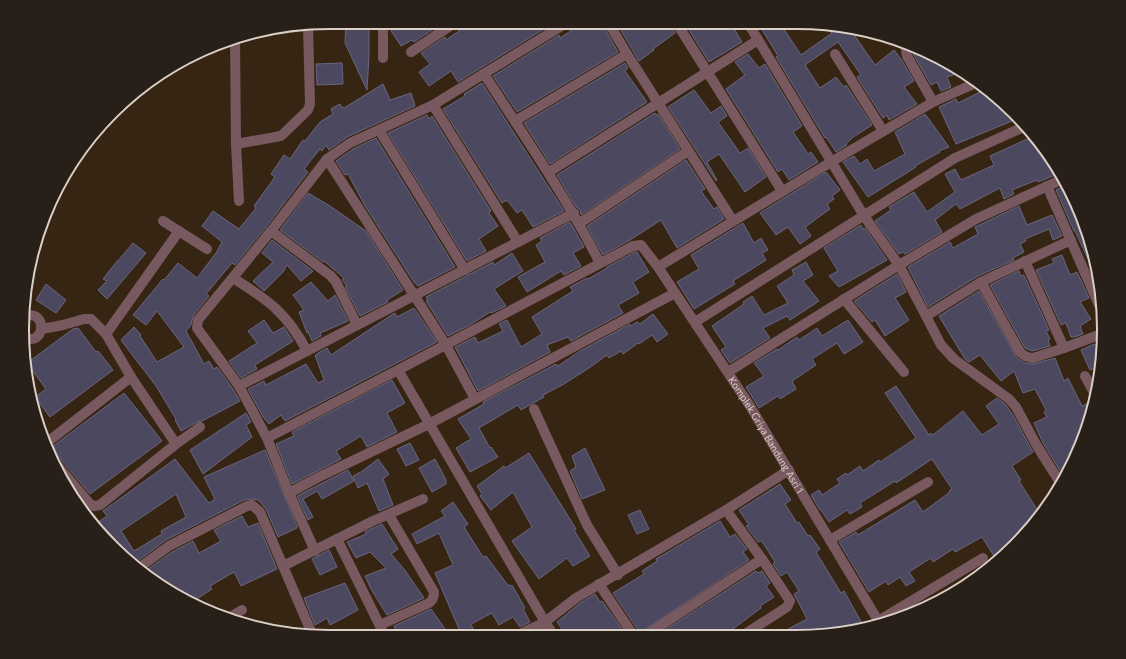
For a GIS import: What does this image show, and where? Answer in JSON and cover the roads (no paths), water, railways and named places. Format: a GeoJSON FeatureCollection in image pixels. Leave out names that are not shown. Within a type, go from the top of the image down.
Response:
{"type":"FeatureCollection","features":[{"type":"Feature","properties":{"kind":"street"},"geometry":{"type":"LineString","coordinates":[[383,29],[383,58]]}},
{"type":"Feature","properties":{"kind":"street"},"geometry":{"type":"LineString","coordinates":[[411,52],[446,29]]}},
{"type":"Feature","properties":{"kind":"street"},"geometry":{"type":"LineString","coordinates":[[315,551],[289,493],[267,438],[239,386],[200,334],[196,324],[327,159],[350,143],[433,105],[557,29]]}},
{"type":"Feature","properties":{"kind":"street"},"geometry":{"type":"LineString","coordinates":[[612,29],[733,221]]}},
{"type":"Feature","properties":{"kind":"street"},"geometry":{"type":"LineString","coordinates":[[680,29],[782,191]]}},
{"type":"Feature","properties":{"kind":"street"},"geometry":{"type":"LineString","coordinates":[[752,29],[864,216],[899,265],[941,345],[954,359],[1009,398],[1016,407],[1037,446],[1058,479]]}},
{"type":"Feature","properties":{"kind":"street"},"geometry":{"type":"LineString","coordinates":[[236,144],[281,136],[308,110],[310,104],[308,30]]}},
{"type":"Feature","properties":{"kind":"street"},"geometry":{"type":"LineString","coordinates":[[548,172],[657,102],[758,40]]}},
{"type":"Feature","properties":{"kind":"street"},"geometry":{"type":"LineString","coordinates":[[235,44],[236,144],[239,201]]}},
{"type":"Feature","properties":{"kind":"street"},"geometry":{"type":"LineString","coordinates":[[906,50],[907,56],[933,102]]}},
{"type":"Feature","properties":{"kind":"street"},"geometry":{"type":"LineString","coordinates":[[515,121],[627,54]]}},
{"type":"Feature","properties":{"kind":"street"},"geometry":{"type":"LineString","coordinates":[[835,54],[883,131]]}},
{"type":"Feature","properties":{"kind":"street"},"geometry":{"type":"LineString","coordinates":[[267,438],[600,263],[574,213],[484,74]]}},
{"type":"Feature","properties":{"kind":"street"},"geometry":{"type":"LineString","coordinates":[[658,267],[883,131],[933,102],[971,85]]}},
{"type":"Feature","properties":{"kind":"street"},"geometry":{"type":"LineString","coordinates":[[433,105],[518,242]]}},
{"type":"Feature","properties":{"kind":"street"},"geometry":{"type":"LineString","coordinates":[[695,322],[955,158],[1020,129]]}},
{"type":"Feature","properties":{"kind":"street"},"geometry":{"type":"LineString","coordinates":[[379,130],[465,270]]}},
{"type":"Feature","properties":{"kind":"street"},"geometry":{"type":"LineString","coordinates":[[580,223],[688,151]]}},
{"type":"Feature","properties":{"kind":"street"},"geometry":{"type":"LineString","coordinates":[[327,159],[413,296],[446,345],[475,399]]}},
{"type":"Feature","properties":{"kind":"street"},"geometry":{"type":"LineString","coordinates":[[728,372],[976,218],[1058,181]]}},
{"type":"Feature","properties":{"kind":"street"},"geometry":{"type":"LineString","coordinates":[[1047,186],[1094,294]]}},
{"type":"Feature","properties":{"kind":"street"},"geometry":{"type":"LineString","coordinates":[[239,386],[574,213]]}},
{"type":"Feature","properties":{"kind":"street"},"geometry":{"type":"LineString","coordinates":[[163,221],[207,249]]}},
{"type":"Feature","properties":{"kind":"street"},"geometry":{"type":"LineString","coordinates":[[106,334],[179,231]]}},
{"type":"Feature","properties":{"kind":"street"},"geometry":{"type":"LineString","coordinates":[[271,231],[331,276],[336,282],[357,326]]}},
{"type":"Feature","properties":{"kind":"street"},"geometry":{"type":"LineString","coordinates":[[926,316],[981,282],[1072,240]]}},
{"type":"Feature","properties":{"kind":"street","name":"Komplek Griya Bandung Asri 1"},"geometry":{"type":"LineString","coordinates":[[600,263],[633,246],[641,245],[645,250],[658,267],[750,406],[877,619]]}},
{"type":"Feature","properties":{"kind":"street"},"geometry":{"type":"LineString","coordinates":[[1025,261],[1064,348]]}},
{"type":"Feature","properties":{"kind":"street"},"geometry":{"type":"LineString","coordinates":[[233,278],[259,294],[276,308],[298,334],[307,351]]}},
{"type":"Feature","properties":{"kind":"street"},"geometry":{"type":"LineString","coordinates":[[981,282],[1020,352],[1028,358],[1033,358],[1064,348],[1097,336]]}},
{"type":"Feature","properties":{"kind":"street"},"geometry":{"type":"LineString","coordinates":[[289,493],[429,424],[675,293]]}},
{"type":"Feature","properties":{"kind":"street"},"geometry":{"type":"LineString","coordinates":[[844,299],[904,372]]}},
{"type":"Feature","properties":{"kind":"street"},"geometry":{"type":"LineString","coordinates":[[29,339],[40,334],[42,328],[38,319],[34,316],[30,316]]}},
{"type":"Feature","properties":{"kind":"street"},"geometry":{"type":"LineString","coordinates":[[42,328],[63,325],[84,319],[91,319],[106,334],[131,377],[176,444]]}},
{"type":"Feature","properties":{"kind":"street"},"geometry":{"type":"LineString","coordinates":[[398,370],[550,630]]}},
{"type":"Feature","properties":{"kind":"street"},"geometry":{"type":"LineString","coordinates":[[1085,376],[1091,387]]}},
{"type":"Feature","properties":{"kind":"street"},"geometry":{"type":"LineString","coordinates":[[50,440],[131,377]]}},
{"type":"Feature","properties":{"kind":"street"},"geometry":{"type":"LineString","coordinates":[[534,409],[587,525],[618,574]]}},
{"type":"Feature","properties":{"kind":"street"},"geometry":{"type":"LineString","coordinates":[[68,478],[90,504],[94,506],[100,505],[200,426]]}},
{"type":"Feature","properties":{"kind":"street"},"geometry":{"type":"LineString","coordinates":[[528,630],[545,622],[576,598],[726,510],[789,470]]}},
{"type":"Feature","properties":{"kind":"street"},"geometry":{"type":"LineString","coordinates":[[830,540],[928,482]]}},
{"type":"Feature","properties":{"kind":"street"},"geometry":{"type":"LineString","coordinates":[[283,566],[423,499]]}},
{"type":"Feature","properties":{"kind":"street"},"geometry":{"type":"LineString","coordinates":[[143,565],[170,546],[250,505],[260,512],[310,629]]}},
{"type":"Feature","properties":{"kind":"street"},"geometry":{"type":"LineString","coordinates":[[726,510],[762,559],[790,601],[787,607],[751,630]]}},
{"type":"Feature","properties":{"kind":"street"},"geometry":{"type":"LineString","coordinates":[[380,625],[429,603],[433,600],[434,596],[434,592],[389,515]]}},
{"type":"Feature","properties":{"kind":"street"},"geometry":{"type":"LineString","coordinates":[[338,539],[382,630]]}},
{"type":"Feature","properties":{"kind":"street"},"geometry":{"type":"LineString","coordinates":[[891,615],[983,558]]}},
{"type":"Feature","properties":{"kind":"street"},"geometry":{"type":"LineString","coordinates":[[654,630],[762,559]]}},
{"type":"Feature","properties":{"kind":"street"},"geometry":{"type":"LineString","coordinates":[[599,584],[630,630]]}},
{"type":"Feature","properties":{"kind":"street"},"geometry":{"type":"LineString","coordinates":[[235,614],[242,610]]}}]}
